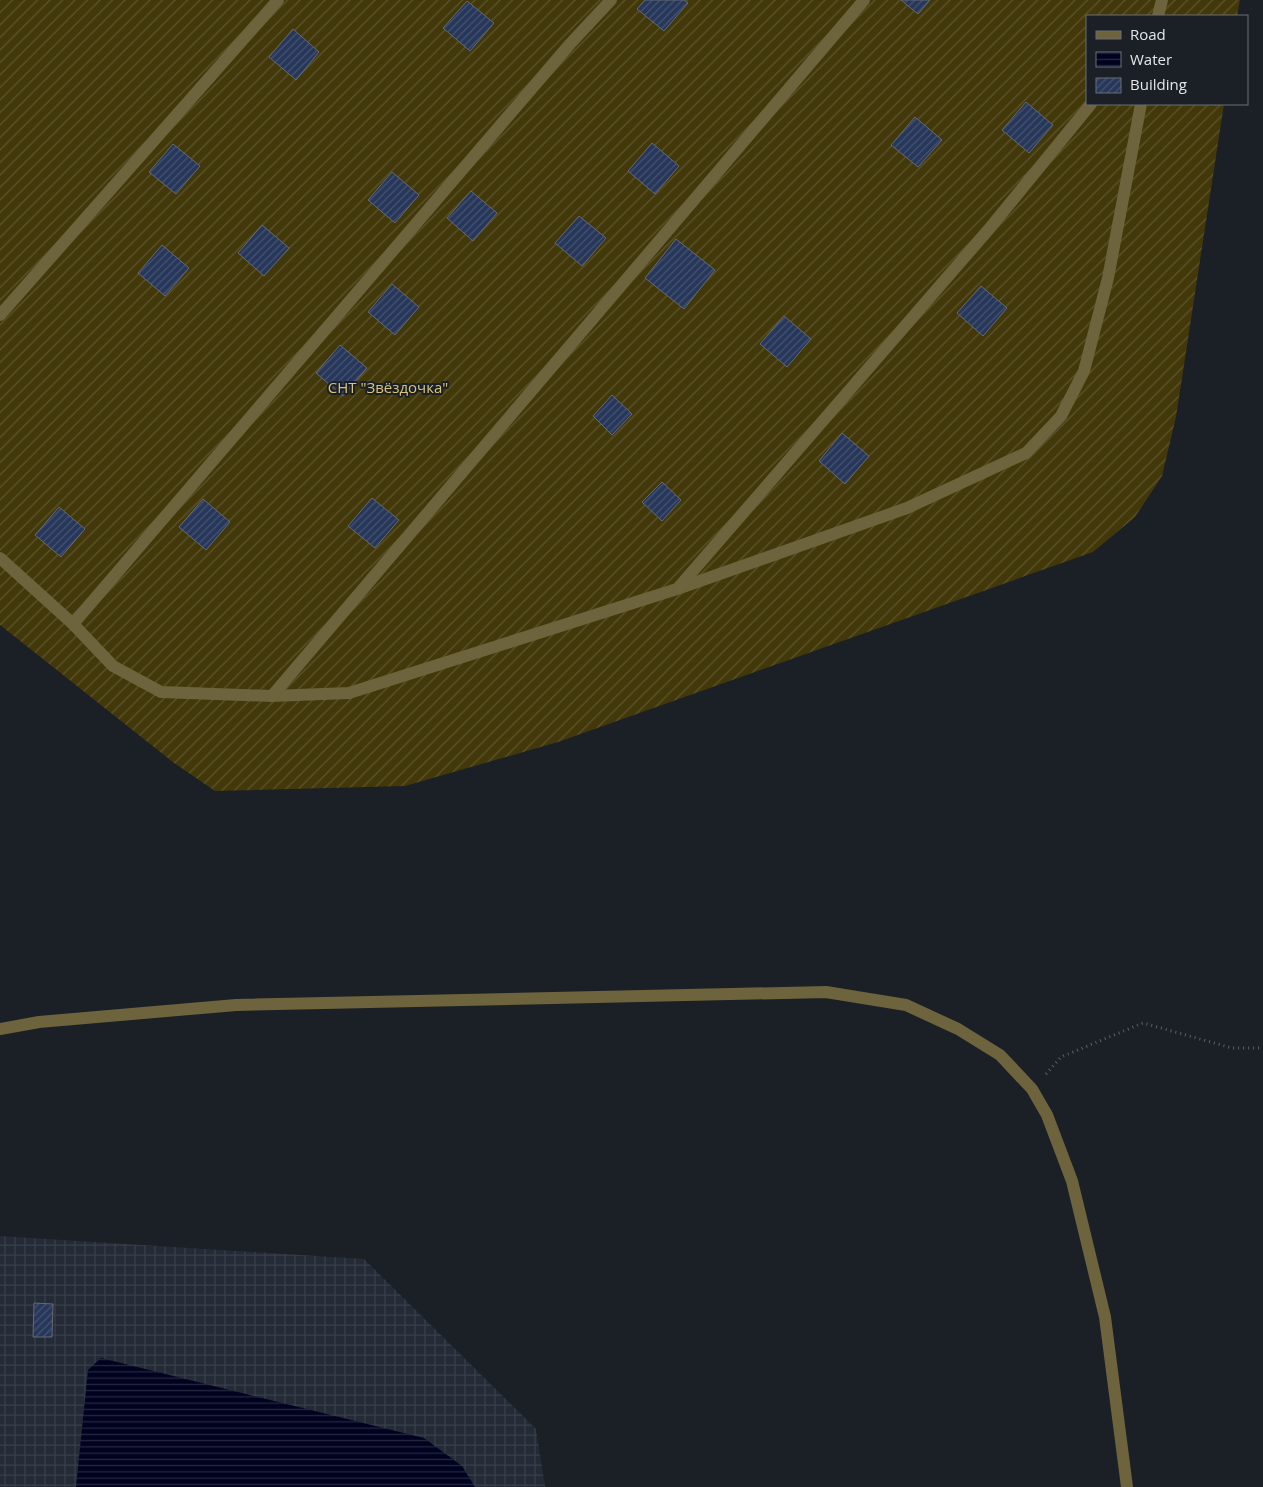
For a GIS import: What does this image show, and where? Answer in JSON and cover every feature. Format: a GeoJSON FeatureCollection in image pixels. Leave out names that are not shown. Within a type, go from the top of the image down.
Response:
{"type":"FeatureCollection","features":[{"type":"Feature","properties":{"kind":"street"},"geometry":{"type":"LineString","coordinates":[[0,316],[278,0]]}},
{"type":"Feature","properties":{"kind":"street"},"geometry":{"type":"LineString","coordinates":[[73,624],[570,44],[611,0]]}},
{"type":"Feature","properties":{"kind":"street"},"geometry":{"type":"LineString","coordinates":[[272,696],[864,0]]}},
{"type":"Feature","properties":{"kind":"street"},"geometry":{"type":"LineString","coordinates":[[1158,15],[1162,0]]}},
{"type":"Feature","properties":{"kind":"street"},"geometry":{"type":"LineString","coordinates":[[677,588],[989,229],[1090,105]]}},
{"type":"Feature","properties":{"kind":"street"},"geometry":{"type":"LineString","coordinates":[[0,558],[73,624],[113,666],[161,692],[272,696],[349,693],[677,588],[907,508],[1026,453],[1061,416],[1084,370],[1108,278],[1141,105]]}},
{"type":"Feature","properties":{"kind":"street"},"geometry":{"type":"LineString","coordinates":[[0,1029],[39,1022],[236,1005],[826,992],[906,1005],[958,1029],[1000,1055],[1032,1089],[1046,1115],[1072,1181],[1105,1317],[1126,1487]]}},
{"type":"Feature","properties":{"kind":"path"},"geometry":{"type":"LineString","coordinates":[[1032,1089],[1061,1057],[1143,1023],[1232,1048],[1263,1048]]}},
{"type":"Feature","properties":{"kind":"shaded area"},"geometry":{"type":"Polygon","coordinates":[[[0,1236],[364,1259],[536,1429],[545,1487],[0,1487],[0,1236]]]}},
{"type":"Feature","properties":{"kind":"green space","name":"СНТ \"Звёздочка\""},"geometry":{"type":"Polygon","coordinates":[[[0,0],[1240,0],[1237,15],[1086,15],[1086,105],[1224,105],[1176,417],[1162,476],[1135,517],[1093,552],[558,742],[405,786],[215,791],[174,763],[0,625],[0,0]]]}},
{"type":"Feature","properties":{"kind":"water"},"geometry":{"type":"Polygon","coordinates":[[[101,1358],[424,1438],[462,1466],[475,1487],[76,1487],[88,1370],[101,1358]]]}},
{"type":"Feature","properties":{"kind":"building"},"geometry":{"type":"Polygon","coordinates":[[[645,0],[684,0],[688,3],[664,31],[637,9],[645,0]]]}},
{"type":"Feature","properties":{"kind":"building"},"geometry":{"type":"Polygon","coordinates":[[[901,0],[930,0],[918,14],[901,0]]]}},
{"type":"Feature","properties":{"kind":"building"},"geometry":{"type":"Polygon","coordinates":[[[467,1],[494,23],[470,51],[443,28],[467,1]]]}},
{"type":"Feature","properties":{"kind":"building"},"geometry":{"type":"Polygon","coordinates":[[[293,29],[319,52],[296,80],[269,57],[293,29]]]}},
{"type":"Feature","properties":{"kind":"building"},"geometry":{"type":"Polygon","coordinates":[[[1026,102],[1053,125],[1029,153],[1002,130],[1026,102]]]}},
{"type":"Feature","properties":{"kind":"building"},"geometry":{"type":"Polygon","coordinates":[[[915,117],[942,140],[918,167],[891,145],[915,117]]]}},
{"type":"Feature","properties":{"kind":"building"},"geometry":{"type":"Polygon","coordinates":[[[652,143],[679,166],[655,194],[628,171],[652,143]]]}},
{"type":"Feature","properties":{"kind":"building"},"geometry":{"type":"Polygon","coordinates":[[[173,144],[200,166],[176,194],[149,172],[173,144]]]}},
{"type":"Feature","properties":{"kind":"building"},"geometry":{"type":"Polygon","coordinates":[[[392,172],[419,195],[395,223],[368,200],[392,172]]]}},
{"type":"Feature","properties":{"kind":"building"},"geometry":{"type":"Polygon","coordinates":[[[471,191],[497,213],[473,241],[447,218],[471,191]]]}},
{"type":"Feature","properties":{"kind":"building"},"geometry":{"type":"Polygon","coordinates":[[[579,216],[606,238],[582,266],[555,243],[579,216]]]}},
{"type":"Feature","properties":{"kind":"building"},"geometry":{"type":"Polygon","coordinates":[[[262,225],[289,248],[264,276],[238,253],[262,225]]]}},
{"type":"Feature","properties":{"kind":"building"},"geometry":{"type":"Polygon","coordinates":[[[676,239],[715,270],[684,309],[645,278],[676,239]]]}},
{"type":"Feature","properties":{"kind":"building"},"geometry":{"type":"Polygon","coordinates":[[[162,245],[189,268],[165,296],[138,273],[162,245]]]}},
{"type":"Feature","properties":{"kind":"building"},"geometry":{"type":"Polygon","coordinates":[[[392,284],[419,307],[395,335],[368,312],[392,284]]]}},
{"type":"Feature","properties":{"kind":"building"},"geometry":{"type":"Polygon","coordinates":[[[981,286],[1007,308],[983,336],[957,313],[981,286]]]}},
{"type":"Feature","properties":{"kind":"building"},"geometry":{"type":"Polygon","coordinates":[[[784,316],[811,339],[787,367],[760,344],[784,316]]]}},
{"type":"Feature","properties":{"kind":"building"},"geometry":{"type":"Polygon","coordinates":[[[340,345],[367,368],[343,396],[316,373],[340,345]]]}},
{"type":"Feature","properties":{"kind":"building"},"geometry":{"type":"Polygon","coordinates":[[[612,395],[632,414],[612,435],[593,416],[612,395]]]}},
{"type":"Feature","properties":{"kind":"building"},"geometry":{"type":"Polygon","coordinates":[[[842,433],[869,456],[845,484],[819,461],[842,433]]]}},
{"type":"Feature","properties":{"kind":"building"},"geometry":{"type":"Polygon","coordinates":[[[662,482],[681,500],[662,521],[642,502],[662,482]]]}},
{"type":"Feature","properties":{"kind":"building"},"geometry":{"type":"Polygon","coordinates":[[[372,498],[399,520],[375,548],[348,526],[372,498]]]}},
{"type":"Feature","properties":{"kind":"building"},"geometry":{"type":"Polygon","coordinates":[[[203,499],[230,522],[206,550],[179,527],[203,499]]]}},
{"type":"Feature","properties":{"kind":"building"},"geometry":{"type":"Polygon","coordinates":[[[59,507],[85,529],[61,557],[35,535],[59,507]]]}},
{"type":"Feature","properties":{"kind":"building"},"geometry":{"type":"Polygon","coordinates":[[[34,1303],[53,1304],[52,1337],[33,1337],[34,1303]]]}}]}
